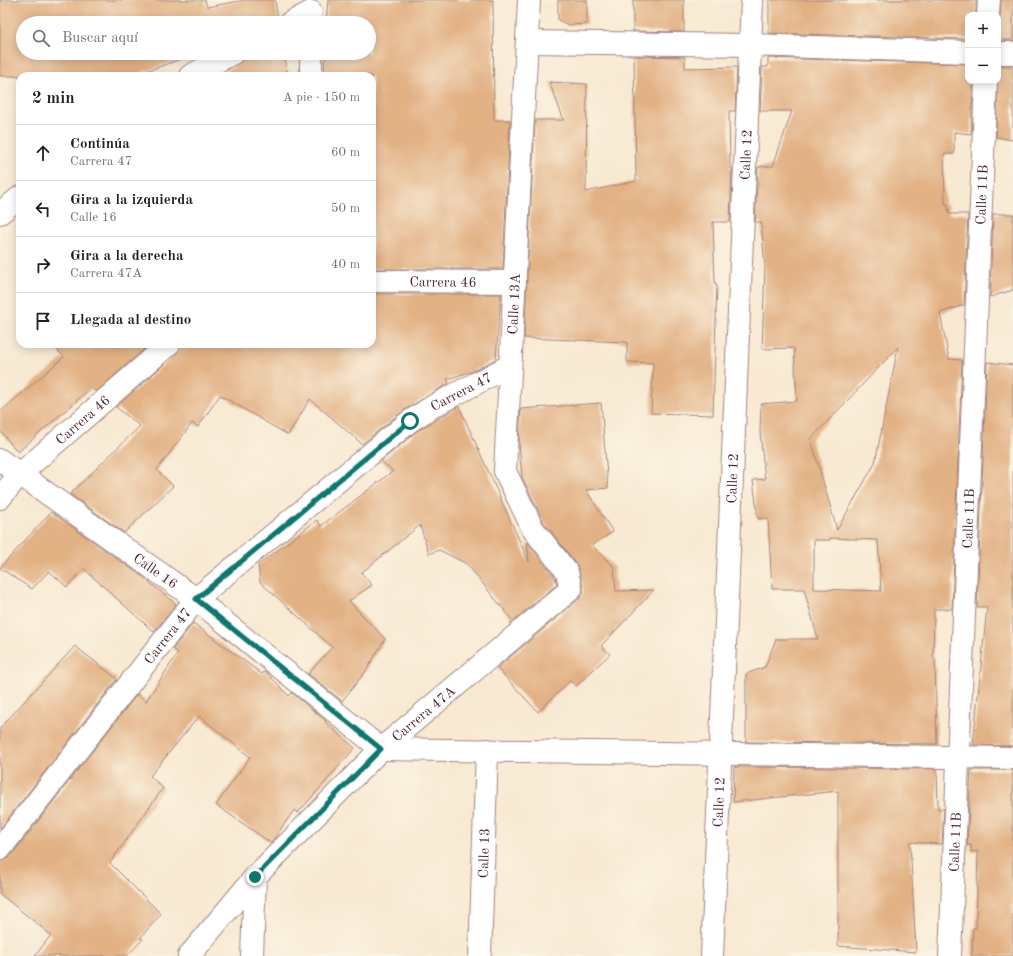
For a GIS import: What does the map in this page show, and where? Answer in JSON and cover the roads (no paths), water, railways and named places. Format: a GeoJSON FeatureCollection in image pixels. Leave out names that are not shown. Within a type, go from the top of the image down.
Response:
{"type":"FeatureCollection","features":[{"type":"Feature","properties":{"kind":"street","name":"Calle 13A"},"geometry":{"type":"LineString","coordinates":[[529,0],[515,282],[509,366],[505,471],[534,529],[567,572],[571,589]]}},
{"type":"Feature","properties":{"kind":"street","name":"Calle 12"},"geometry":{"type":"LineString","coordinates":[[712,956],[752,0]]}},
{"type":"Feature","properties":{"kind":"street"},"geometry":{"type":"LineString","coordinates":[[988,12],[989,0]]}},
{"type":"Feature","properties":{"kind":"street"},"geometry":{"type":"LineString","coordinates":[[528,42],[750,44],[965,52]]}},
{"type":"Feature","properties":{"kind":"street"},"geometry":{"type":"LineString","coordinates":[[1001,53],[1013,53]]}},
{"type":"Feature","properties":{"kind":"street"},"geometry":{"type":"LineString","coordinates":[[197,72],[220,60]]}},
{"type":"Feature","properties":{"kind":"street"},"geometry":{"type":"LineString","coordinates":[[311,60],[311,72]]}},
{"type":"Feature","properties":{"kind":"street","name":"Calle 11B"},"geometry":{"type":"LineString","coordinates":[[950,956],[986,84]]}},
{"type":"Feature","properties":{"kind":"street"},"geometry":{"type":"LineString","coordinates":[[0,214],[16,201]]}},
{"type":"Feature","properties":{"kind":"street","name":"Carrera 46"},"geometry":{"type":"LineString","coordinates":[[376,281],[515,282]]}},
{"type":"Feature","properties":{"kind":"street","name":"Carrera 46"},"geometry":{"type":"LineString","coordinates":[[0,498],[20,475],[164,348]]}},
{"type":"Feature","properties":{"kind":"street","name":"Carrera 47"},"geometry":{"type":"LineString","coordinates":[[0,849],[196,599],[410,421],[435,405],[509,366]]}},
{"type":"Feature","properties":{"kind":"street","name":"Calle 16"},"geometry":{"type":"LineString","coordinates":[[0,460],[196,599],[381,749]]}},
{"type":"Feature","properties":{"kind":"street","name":"Carrera 47A"},"geometry":{"type":"LineString","coordinates":[[189,956],[255,877],[381,749],[571,589]]}},
{"type":"Feature","properties":{"kind":"street"},"geometry":{"type":"LineString","coordinates":[[381,749],[1013,758]]}},
{"type":"Feature","properties":{"kind":"street","name":"Calle 13"},"geometry":{"type":"LineString","coordinates":[[480,956],[487,750]]}},
{"type":"Feature","properties":{"kind":"street"},"geometry":{"type":"LineString","coordinates":[[252,956],[255,877]]}}]}
